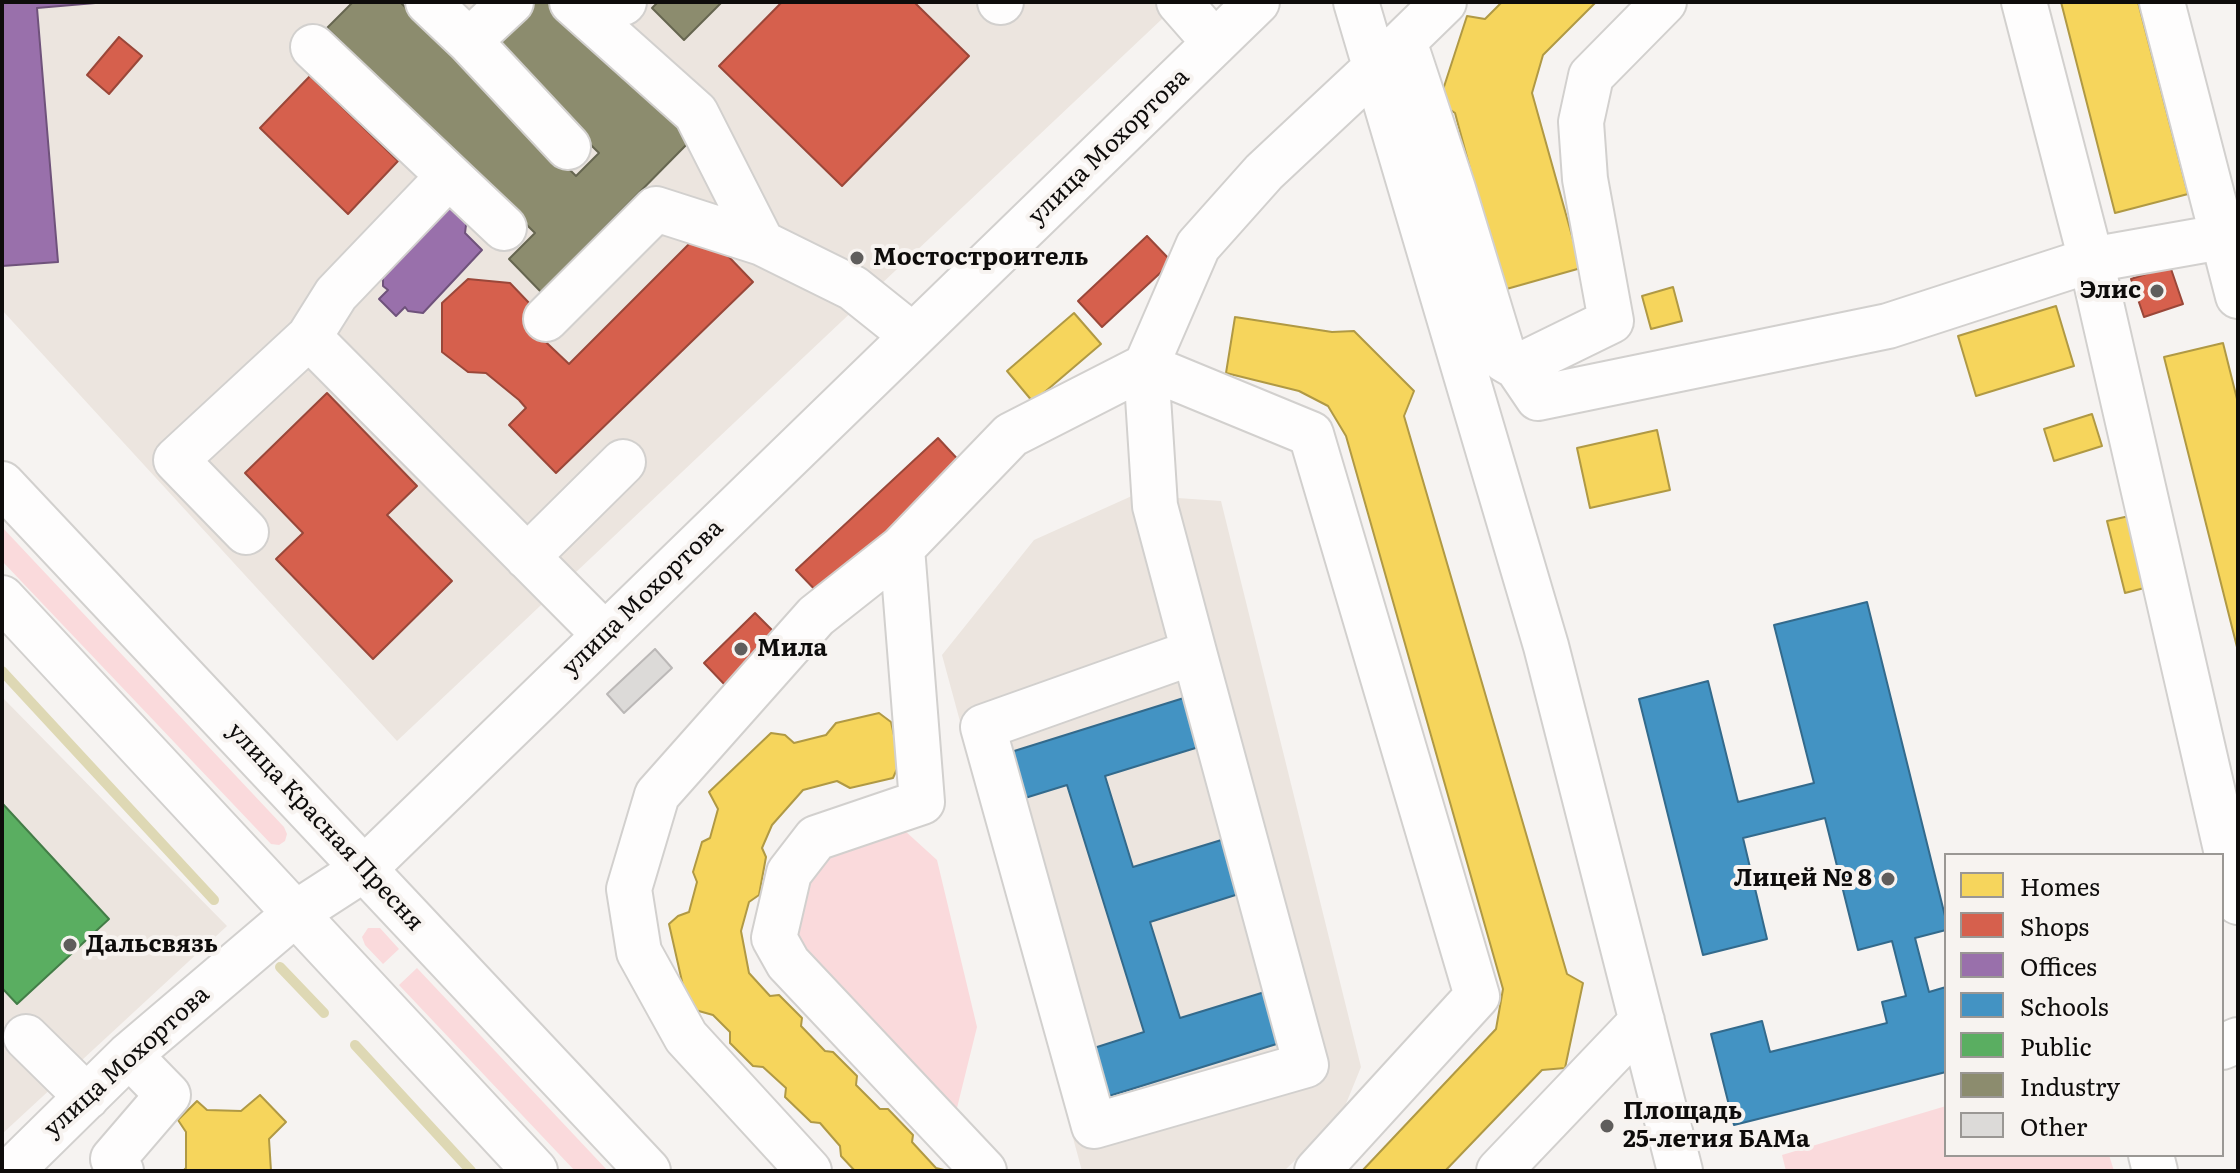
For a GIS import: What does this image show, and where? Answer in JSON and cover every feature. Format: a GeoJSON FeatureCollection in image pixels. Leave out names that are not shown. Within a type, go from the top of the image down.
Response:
{"type":"FeatureCollection","features":[{"type":"Feature","properties":{"kind":"street"},"geometry":{"type":"LineString","coordinates":[[428,2],[469,41],[568,147]]}},
{"type":"Feature","properties":{"kind":"street"},"geometry":{"type":"LineString","coordinates":[[469,41],[511,2]]}},
{"type":"Feature","properties":{"kind":"street"},"geometry":{"type":"LineString","coordinates":[[572,2],[696,113],[762,243]]}},
{"type":"Feature","properties":{"kind":"street"},"geometry":{"type":"LineString","coordinates":[[1179,2],[1215,43]]}},
{"type":"Feature","properties":{"kind":"street","name":"улица Мохортова"},"geometry":{"type":"LineString","coordinates":[[11,1171],[129,1055],[296,913],[364,869],[1257,2]]}},
{"type":"Feature","properties":{"kind":"street"},"geometry":{"type":"LineString","coordinates":[[1356,2],[1389,54],[1453,189],[1505,360],[1528,383]]}},
{"type":"Feature","properties":{"kind":"street"},"geometry":{"type":"LineString","coordinates":[[1194,652],[983,727],[1094,1126],[1306,1065],[1155,506],[1146,366],[1198,246],[1264,172],[1444,2]]}},
{"type":"Feature","properties":{"kind":"street"},"geometry":{"type":"LineString","coordinates":[[1528,383],[1611,321],[1585,179],[1581,122],[1591,76],[1664,2]]}},
{"type":"Feature","properties":{"kind":"street"},"geometry":{"type":"LineString","coordinates":[[2024,2],[2091,260],[2238,902]]}},
{"type":"Feature","properties":{"kind":"street"},"geometry":{"type":"LineString","coordinates":[[2162,2],[2238,296]]}},
{"type":"Feature","properties":{"kind":"street"},"geometry":{"type":"LineString","coordinates":[[313,47],[504,228]]}},
{"type":"Feature","properties":{"kind":"street"},"geometry":{"type":"LineString","coordinates":[[1389,54],[1476,404],[1546,646],[1680,1171]]}},
{"type":"Feature","properties":{"kind":"street"},"geometry":{"type":"LineString","coordinates":[[246,532],[176,460],[309,337],[336,294],[449,176]]}},
{"type":"Feature","properties":{"kind":"street"},"geometry":{"type":"LineString","coordinates":[[546,319],[656,209],[762,243],[853,288],[913,336]]}},
{"type":"Feature","properties":{"kind":"street"},"geometry":{"type":"LineString","coordinates":[[1476,404],[1528,383],[1888,326],[2091,260],[2221,237]]}},
{"type":"Feature","properties":{"kind":"street"},"geometry":{"type":"LineString","coordinates":[[309,337],[605,635]]}},
{"type":"Feature","properties":{"kind":"street"},"geometry":{"type":"LineString","coordinates":[[809,1171],[686,1037],[639,952],[629,889],[657,795],[816,616],[902,548],[1011,435],[1146,366],[1311,434],[1477,996],[1317,1171]]}},
{"type":"Feature","properties":{"kind":"street"},"geometry":{"type":"LineString","coordinates":[[527,557],[623,462]]}},
{"type":"Feature","properties":{"kind":"street","name":"улица Красная Пресня"},"geometry":{"type":"LineString","coordinates":[[2,484],[648,1171]]}},
{"type":"Feature","properties":{"kind":"street"},"geometry":{"type":"LineString","coordinates":[[902,548],[922,802],[816,838],[789,873],[774,938],[788,963],[984,1171]]}},
{"type":"Feature","properties":{"kind":"street"},"geometry":{"type":"LineString","coordinates":[[2,598],[535,1171]]}},
{"type":"Feature","properties":{"kind":"street"},"geometry":{"type":"LineString","coordinates":[[1499,1171],[1642,1021]]}},
{"type":"Feature","properties":{"kind":"street"},"geometry":{"type":"LineString","coordinates":[[26,1037],[87,1097]]}},
{"type":"Feature","properties":{"kind":"street"},"geometry":{"type":"LineString","coordinates":[[121,1171],[113,1159],[168,1095],[129,1055]]}},
{"type":"Feature","properties":{"kind":"shaded area"},"geometry":{"type":"Polygon","coordinates":[[[2,2],[1180,2],[397,741],[2,310],[2,2]]]}},
{"type":"Feature","properties":{"kind":"shaded area"},"geometry":{"type":"Polygon","coordinates":[[[1134,495],[1221,501],[1361,1067],[1341,1116],[1284,1171],[1082,1171],[942,655],[1034,540],[1134,495]]]}},
{"type":"Feature","properties":{"kind":"shaded area"},"geometry":{"type":"Polygon","coordinates":[[[2,527],[284,827],[287,834],[285,841],[279,845],[271,844],[2,561],[2,527]]]}},
{"type":"Feature","properties":{"kind":"shaded area"},"geometry":{"type":"Polygon","coordinates":[[[2,697],[227,926],[2,1134],[2,697]]]}},
{"type":"Feature","properties":{"kind":"shaded area"},"geometry":{"type":"Polygon","coordinates":[[[904,830],[937,860],[977,1027],[955,1116],[794,949],[795,903],[818,857],[904,830]]]}},
{"type":"Feature","properties":{"kind":"shaded area"},"geometry":{"type":"Polygon","coordinates":[[[368,928],[380,928],[399,949],[383,964],[365,945],[362,937],[368,928]]]}},
{"type":"Feature","properties":{"kind":"shaded area"},"geometry":{"type":"Polygon","coordinates":[[[417,968],[608,1171],[575,1171],[399,985],[417,968]]]}},
{"type":"Feature","properties":{"kind":"shaded area"},"geometry":{"type":"Polygon","coordinates":[[[1944,1107],[1944,1157],[2110,1157],[2114,1171],[1786,1171],[1782,1155],[1944,1107]]]}},
{"type":"Feature","properties":{"kind":"building: Homes"},"geometry":{"type":"Polygon","coordinates":[[[1502,2],[1596,2],[1543,55],[1532,93],[1581,268],[1503,290],[1455,113],[1439,102],[1467,16],[1485,19],[1502,2]]]}},
{"type":"Feature","properties":{"kind":"building: Homes"},"geometry":{"type":"Polygon","coordinates":[[[2061,2],[2138,2],[2188,194],[2115,213],[2061,2]]]}},
{"type":"Feature","properties":{"kind":"building: Homes"},"geometry":{"type":"Polygon","coordinates":[[[1673,287],[1682,321],[1651,329],[1642,296],[1673,287]]]}},
{"type":"Feature","properties":{"kind":"building: Homes"},"geometry":{"type":"Polygon","coordinates":[[[2056,306],[2074,366],[1976,396],[1958,336],[2056,306]]]}},
{"type":"Feature","properties":{"kind":"building: Homes"},"geometry":{"type":"Polygon","coordinates":[[[1074,313],[1101,344],[1033,402],[1007,371],[1074,313]]]}},
{"type":"Feature","properties":{"kind":"building: Homes"},"geometry":{"type":"Polygon","coordinates":[[[1235,317],[1332,332],[1354,331],[1414,391],[1404,416],[1567,974],[1583,983],[1565,1068],[1542,1070],[1445,1171],[1362,1171],[1496,1029],[1503,989],[1346,436],[1328,406],[1299,391],[1226,373],[1235,317]]]}},
{"type":"Feature","properties":{"kind":"building: Homes"},"geometry":{"type":"Polygon","coordinates":[[[2223,343],[2238,403],[2238,651],[2164,357],[2223,343]]]}},
{"type":"Feature","properties":{"kind":"building: Homes"},"geometry":{"type":"Polygon","coordinates":[[[2092,414],[2102,446],[2054,461],[2044,429],[2092,414]]]}},
{"type":"Feature","properties":{"kind":"building: Homes"},"geometry":{"type":"Polygon","coordinates":[[[1657,430],[1670,490],[1590,508],[1577,448],[1657,430]]]}},
{"type":"Feature","properties":{"kind":"building: Homes"},"geometry":{"type":"Polygon","coordinates":[[[2138,514],[2156,585],[2125,593],[2107,521],[2138,514]]]}},
{"type":"Feature","properties":{"kind":"building: Homes"},"geometry":{"type":"Polygon","coordinates":[[[879,713],[891,722],[900,762],[893,778],[850,788],[837,781],[803,790],[772,825],[762,848],[766,857],[759,895],[749,902],[741,931],[749,973],[770,996],[779,995],[802,1018],[801,1026],[825,1051],[833,1052],[857,1076],[856,1085],[880,1109],[888,1109],[913,1135],[912,1142],[936,1168],[948,1171],[855,1171],[841,1156],[840,1146],[820,1123],[811,1122],[785,1097],[786,1088],[763,1067],[753,1066],[730,1043],[730,1032],[713,1015],[688,1008],[669,924],[689,912],[697,882],[693,872],[702,842],[710,838],[718,809],[709,792],[771,733],[785,735],[794,743],[826,735],[836,723],[879,713]]]}},
{"type":"Feature","properties":{"kind":"building: Homes"},"geometry":{"type":"Polygon","coordinates":[[[260,1095],[286,1122],[269,1139],[271,1171],[183,1171],[186,1168],[186,1132],[178,1120],[197,1101],[207,1110],[241,1111],[260,1095]]]}},
{"type":"Feature","properties":{"kind":"building: Shops"},"geometry":{"type":"Polygon","coordinates":[[[782,2],[914,2],[969,56],[842,186],[719,66],[782,2]]]}},
{"type":"Feature","properties":{"kind":"building: Shops"},"geometry":{"type":"Polygon","coordinates":[[[119,37],[142,56],[109,94],[87,75],[119,37]]]}},
{"type":"Feature","properties":{"kind":"building: Shops"},"geometry":{"type":"Polygon","coordinates":[[[310,76],[398,161],[348,214],[260,128],[310,76]]]}},
{"type":"Feature","properties":{"kind":"building: Shops"},"geometry":{"type":"Polygon","coordinates":[[[703,230],[753,282],[556,473],[509,425],[526,408],[519,400],[486,373],[468,372],[442,352],[442,303],[468,279],[510,283],[531,305],[531,328],[569,364],[703,230]]]}},
{"type":"Feature","properties":{"kind":"building: Shops"},"geometry":{"type":"Polygon","coordinates":[[[1147,236],[1172,262],[1102,327],[1078,301],[1147,236]]]}},
{"type":"Feature","properties":{"kind":"building: Shops","name":"Элис"},"geometry":{"type":"Polygon","coordinates":[[[2170,266],[2183,304],[2144,317],[2131,279],[2170,266]]]}},
{"type":"Feature","properties":{"kind":"building: Shops"},"geometry":{"type":"Polygon","coordinates":[[[327,393],[417,486],[387,515],[452,581],[373,659],[276,559],[303,533],[245,473],[327,393]]]}},
{"type":"Feature","properties":{"kind":"building: Shops"},"geometry":{"type":"Polygon","coordinates":[[[938,438],[963,465],[822,597],[796,570],[938,438]]]}},
{"type":"Feature","properties":{"kind":"building: Shops","name":"Мила"},"geometry":{"type":"Polygon","coordinates":[[[755,613],[777,635],[726,686],[704,663],[755,613]]]}},
{"type":"Feature","properties":{"kind":"building: Offices"},"geometry":{"type":"Polygon","coordinates":[[[2,2],[107,2],[37,8],[58,262],[2,266],[2,2]]]}},
{"type":"Feature","properties":{"kind":"building: Offices"},"geometry":{"type":"Polygon","coordinates":[[[450,200],[467,217],[465,233],[482,250],[423,313],[408,311],[405,307],[396,316],[379,299],[388,290],[383,286],[383,266],[450,200]]]}},
{"type":"Feature","properties":{"kind":"building: Schools","name":"Лицей № 8"},"geometry":{"type":"Polygon","coordinates":[[[1867,602],[1944,912],[1944,931],[1915,938],[1929,992],[1944,988],[1944,1072],[1734,1125],[1711,1034],[1762,1021],[1770,1052],[1887,1023],[1882,1002],[1906,996],[1892,941],[1858,950],[1825,818],[1743,838],[1767,939],[1703,955],[1639,699],[1708,681],[1738,802],[1814,783],[1774,625],[1867,602]]]}},
{"type":"Feature","properties":{"kind":"building: Schools"},"geometry":{"type":"Polygon","coordinates":[[[1187,697],[1202,746],[1105,776],[1133,867],[1228,838],[1245,892],[1150,922],[1180,1018],[1268,991],[1283,1042],[1109,1096],[1094,1048],[1144,1032],[1067,785],[1025,798],[1011,752],[1187,697]]]}},
{"type":"Feature","properties":{"kind":"building: Public"},"geometry":{"type":"Polygon","coordinates":[[[2,803],[109,919],[17,1004],[2,988],[2,803]]]}},
{"type":"Feature","properties":{"kind":"building: Industry"},"geometry":{"type":"Polygon","coordinates":[[[353,2],[400,2],[576,176],[599,153],[489,45],[531,2],[560,2],[693,138],[541,292],[509,259],[535,233],[327,28],[353,2]]]}},
{"type":"Feature","properties":{"kind":"building: Industry"},"geometry":{"type":"Polygon","coordinates":[[[658,2],[722,2],[684,40],[652,8],[658,2]]]}},
{"type":"Feature","properties":{"kind":"building: Other"},"geometry":{"type":"Polygon","coordinates":[[[655,649],[672,668],[624,713],[607,694],[655,649]]]}},
{"type":"Feature","properties":{"kind":"waterway"},"geometry":{"type":"LineString","coordinates":[[2,671],[214,900]]}},
{"type":"Feature","properties":{"kind":"waterway"},"geometry":{"type":"LineString","coordinates":[[280,967],[324,1013]]}},
{"type":"Feature","properties":{"kind":"waterway"},"geometry":{"type":"LineString","coordinates":[[355,1045],[471,1171]]}},
{"type":"Feature","properties":{"kind":"place","name":"Мостостроитель"},"geometry":{"type":"Point","coordinates":[857,258]}},
{"type":"Feature","properties":{"kind":"place","name":"Элис"},"geometry":{"type":"Point","coordinates":[2157,291]}},
{"type":"Feature","properties":{"kind":"place","name":"Мила"},"geometry":{"type":"Point","coordinates":[741,649]}},
{"type":"Feature","properties":{"kind":"place","name":"Лицей № 8"},"geometry":{"type":"Point","coordinates":[1888,879]}},
{"type":"Feature","properties":{"kind":"place","name":"Дальсвязь"},"geometry":{"type":"Point","coordinates":[70,945]}},
{"type":"Feature","properties":{"kind":"place","name":"Площадь 25-летия БАМа"},"geometry":{"type":"Point","coordinates":[1607,1126]}}]}
